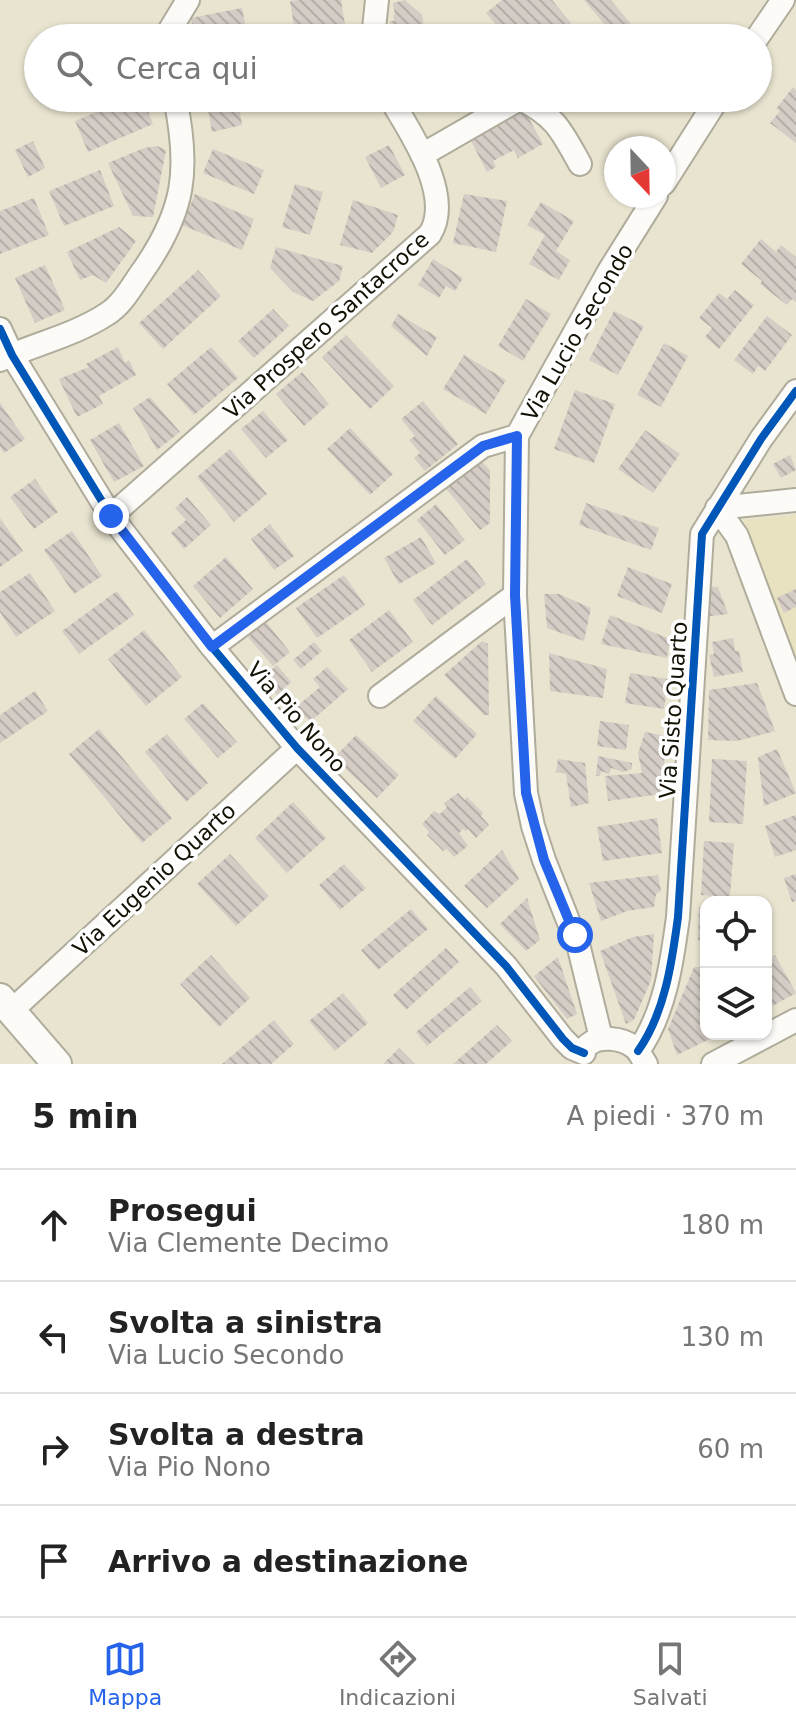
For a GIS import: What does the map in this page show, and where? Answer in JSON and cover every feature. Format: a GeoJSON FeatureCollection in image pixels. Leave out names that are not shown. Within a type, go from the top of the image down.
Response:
{"type":"FeatureCollection","features":[{"type":"Feature","properties":{"kind":"main road"},"geometry":{"type":"LineString","coordinates":[[6,1005],[57,1064]]}},
{"type":"Feature","properties":{"kind":"street"},"geometry":{"type":"LineString","coordinates":[[173,24],[188,0]]}},
{"type":"Feature","properties":{"kind":"street"},"geometry":{"type":"LineString","coordinates":[[374,24],[377,0]]}},
{"type":"Feature","properties":{"kind":"street"},"geometry":{"type":"LineString","coordinates":[[767,24],[783,0]]}},
{"type":"Feature","properties":{"kind":"street"},"geometry":{"type":"LineString","coordinates":[[6,358],[106,315],[146,267],[173,219],[180,194],[183,153],[177,112]]}},
{"type":"Feature","properties":{"kind":"street","name":"Via Prospero Santacroce"},"geometry":{"type":"LineString","coordinates":[[111,516],[430,234],[438,218],[438,204],[422,155],[398,112]]}},
{"type":"Feature","properties":{"kind":"street"},"geometry":{"type":"LineString","coordinates":[[422,155],[497,112]]}},
{"type":"Feature","properties":{"kind":"street"},"geometry":{"type":"LineString","coordinates":[[545,112],[554,119],[580,164]]}},
{"type":"Feature","properties":{"kind":"street"},"geometry":{"type":"LineString","coordinates":[[676,164],[709,112]]}},
{"type":"Feature","properties":{"kind":"street","name":"Via Lucio Secondo"},"geometry":{"type":"LineString","coordinates":[[212,647],[483,446],[517,436],[609,271],[648,208]]}},
{"type":"Feature","properties":{"kind":"street","name":"Via Pio Nono"},"geometry":{"type":"LineString","coordinates":[[0,329],[6,358],[111,516],[212,647],[297,748],[501,961],[563,1039],[572,1048],[591,1052]]}},
{"type":"Feature","properties":{"kind":"street","name":"Via Sisto Quarto"},"geometry":{"type":"LineString","coordinates":[[642,1057],[671,970],[678,917],[702,534],[761,439],[796,391]]}},
{"type":"Feature","properties":{"kind":"street"},"geometry":{"type":"LineString","coordinates":[[517,436],[515,595],[528,807],[544,860],[579,948],[591,1052],[623,1042],[642,1057]]}},
{"type":"Feature","properties":{"kind":"street"},"geometry":{"type":"LineString","coordinates":[[796,500],[717,508],[737,536],[796,694]]}},
{"type":"Feature","properties":{"kind":"street"},"geometry":{"type":"LineString","coordinates":[[380,696],[515,595]]}},
{"type":"Feature","properties":{"kind":"street","name":"Via Eugenio Quarto"},"geometry":{"type":"LineString","coordinates":[[6,1005],[297,748]]}},
{"type":"Feature","properties":{"kind":"street"},"geometry":{"type":"LineString","coordinates":[[713,1064],[796,1020]]}},
{"type":"Feature","properties":{"kind":"shaded area"},"geometry":{"type":"Polygon","coordinates":[[[796,515],[796,663],[743,520],[796,515]]]}},
{"type":"Feature","properties":{"kind":"building"},"geometry":{"type":"Polygon","coordinates":[[[341,0],[345,24],[294,24],[290,1],[341,0]]]}},
{"type":"Feature","properties":{"kind":"building"},"geometry":{"type":"Polygon","coordinates":[[[405,0],[422,15],[424,24],[391,24],[395,15],[393,3],[405,0]]]}},
{"type":"Feature","properties":{"kind":"building"},"geometry":{"type":"Polygon","coordinates":[[[502,0],[552,0],[571,23],[496,24],[486,13],[502,0]]]}},
{"type":"Feature","properties":{"kind":"building"},"geometry":{"type":"Polygon","coordinates":[[[584,0],[611,0],[631,24],[604,24],[584,0]]]}},
{"type":"Feature","properties":{"kind":"building"},"geometry":{"type":"Polygon","coordinates":[[[242,8],[245,24],[192,24],[191,18],[242,8]]]}},
{"type":"Feature","properties":{"kind":"building"},"geometry":{"type":"Polygon","coordinates":[[[793,87],[796,90],[796,143],[770,123],[780,111],[776,109],[793,87]]]}},
{"type":"Feature","properties":{"kind":"building"},"geometry":{"type":"Polygon","coordinates":[[[97,112],[148,112],[153,124],[88,152],[75,121],[97,112]]]}},
{"type":"Feature","properties":{"kind":"building"},"geometry":{"type":"Polygon","coordinates":[[[208,112],[240,112],[242,125],[212,132],[208,112]]]}},
{"type":"Feature","properties":{"kind":"building"},"geometry":{"type":"Polygon","coordinates":[[[511,112],[525,112],[543,144],[518,158],[514,150],[493,161],[496,167],[487,172],[468,135],[511,112]]]}},
{"type":"Feature","properties":{"kind":"building"},"geometry":{"type":"Polygon","coordinates":[[[33,141],[45,168],[28,177],[15,150],[33,141]]]}},
{"type":"Feature","properties":{"kind":"building"},"geometry":{"type":"Polygon","coordinates":[[[389,145],[405,175],[381,188],[365,157],[389,145]]]}},
{"type":"Feature","properties":{"kind":"building"},"geometry":{"type":"Polygon","coordinates":[[[157,146],[166,150],[153,217],[133,216],[108,163],[157,146]]]}},
{"type":"Feature","properties":{"kind":"building"},"geometry":{"type":"Polygon","coordinates":[[[213,149],[264,170],[254,194],[203,173],[213,149]]]}},
{"type":"Feature","properties":{"kind":"building"},"geometry":{"type":"Polygon","coordinates":[[[100,170],[114,206],[64,226],[49,191],[100,170]]]}},
{"type":"Feature","properties":{"kind":"building"},"geometry":{"type":"Polygon","coordinates":[[[295,184],[323,192],[310,235],[282,227],[295,184]]]}},
{"type":"Feature","properties":{"kind":"building"},"geometry":{"type":"Polygon","coordinates":[[[195,194],[254,219],[242,250],[182,225],[195,194]]]}},
{"type":"Feature","properties":{"kind":"building"},"geometry":{"type":"Polygon","coordinates":[[[464,194],[507,201],[496,252],[453,243],[464,194]]]}},
{"type":"Feature","properties":{"kind":"building"},"geometry":{"type":"Polygon","coordinates":[[[34,198],[49,235],[0,254],[0,211],[34,198]]]}},
{"type":"Feature","properties":{"kind":"building"},"geometry":{"type":"Polygon","coordinates":[[[353,200],[398,215],[393,232],[372,253],[340,245],[353,200]]]}},
{"type":"Feature","properties":{"kind":"building"},"geometry":{"type":"Polygon","coordinates":[[[541,202],[574,221],[556,251],[570,260],[559,280],[529,264],[545,235],[527,225],[541,202]]]}},
{"type":"Feature","properties":{"kind":"building"},"geometry":{"type":"Polygon","coordinates":[[[119,227],[136,241],[106,283],[93,275],[80,280],[67,252],[119,227]]]}},
{"type":"Feature","properties":{"kind":"building"},"geometry":{"type":"Polygon","coordinates":[[[761,239],[776,252],[781,245],[796,257],[796,302],[792,299],[787,305],[741,264],[761,239]]]}},
{"type":"Feature","properties":{"kind":"building"},"geometry":{"type":"Polygon","coordinates":[[[276,247],[343,266],[339,281],[313,301],[293,292],[270,268],[276,247]]]}},
{"type":"Feature","properties":{"kind":"building"},"geometry":{"type":"Polygon","coordinates":[[[433,259],[463,278],[455,291],[446,286],[439,298],[418,285],[433,259]]]}},
{"type":"Feature","properties":{"kind":"building"},"geometry":{"type":"Polygon","coordinates":[[[45,265],[65,310],[35,323],[15,278],[45,265]]]}},
{"type":"Feature","properties":{"kind":"building"},"geometry":{"type":"Polygon","coordinates":[[[198,270],[221,296],[163,349],[139,323],[198,270]]]}},
{"type":"Feature","properties":{"kind":"building"},"geometry":{"type":"Polygon","coordinates":[[[735,290],[754,305],[719,349],[705,337],[712,328],[699,318],[719,293],[727,299],[735,290]]]}},
{"type":"Feature","properties":{"kind":"building"},"geometry":{"type":"Polygon","coordinates":[[[526,299],[551,314],[523,361],[498,346],[526,299]]]}},
{"type":"Feature","properties":{"kind":"building"},"geometry":{"type":"Polygon","coordinates":[[[273,309],[289,326],[254,358],[238,341],[273,309]]]}},
{"type":"Feature","properties":{"kind":"building"},"geometry":{"type":"Polygon","coordinates":[[[614,311],[644,326],[618,375],[589,360],[614,311]]]}},
{"type":"Feature","properties":{"kind":"building"},"geometry":{"type":"Polygon","coordinates":[[[398,314],[437,337],[427,356],[391,326],[398,314]]]}},
{"type":"Feature","properties":{"kind":"building"},"geometry":{"type":"Polygon","coordinates":[[[767,316],[792,335],[765,371],[758,366],[753,374],[734,360],[767,316]]]}},
{"type":"Feature","properties":{"kind":"building"},"geometry":{"type":"Polygon","coordinates":[[[346,335],[394,386],[370,409],[322,357],[346,335]]]}},
{"type":"Feature","properties":{"kind":"building"},"geometry":{"type":"Polygon","coordinates":[[[664,343],[688,356],[661,407],[637,395],[664,343]]]}},
{"type":"Feature","properties":{"kind":"building"},"geometry":{"type":"Polygon","coordinates":[[[118,347],[125,363],[129,360],[136,375],[99,396],[103,404],[77,417],[59,379],[89,367],[86,364],[118,347]]]}},
{"type":"Feature","properties":{"kind":"building"},"geometry":{"type":"Polygon","coordinates":[[[211,347],[238,378],[194,415],[167,384],[211,347]]]}},
{"type":"Feature","properties":{"kind":"building"},"geometry":{"type":"Polygon","coordinates":[[[464,355],[506,380],[486,414],[443,389],[464,355]]]}},
{"type":"Feature","properties":{"kind":"building"},"geometry":{"type":"Polygon","coordinates":[[[302,372],[329,404],[304,426],[276,394],[302,372]]]}},
{"type":"Feature","properties":{"kind":"building"},"geometry":{"type":"Polygon","coordinates":[[[575,390],[615,404],[594,463],[554,449],[575,390]]]}},
{"type":"Feature","properties":{"kind":"building"},"geometry":{"type":"Polygon","coordinates":[[[150,397],[180,432],[157,450],[133,408],[150,397]]]}},
{"type":"Feature","properties":{"kind":"building"},"geometry":{"type":"Polygon","coordinates":[[[423,401],[458,444],[425,471],[414,458],[420,453],[409,440],[415,436],[401,419],[423,401]]]}},
{"type":"Feature","properties":{"kind":"building"},"geometry":{"type":"Polygon","coordinates":[[[0,403],[25,439],[4,453],[0,447],[0,403]]]}},
{"type":"Feature","properties":{"kind":"building"},"geometry":{"type":"Polygon","coordinates":[[[263,411],[288,440],[266,458],[241,429],[263,411]]]}},
{"type":"Feature","properties":{"kind":"building"},"geometry":{"type":"Polygon","coordinates":[[[119,423],[144,466],[114,482],[90,440],[119,423]]]}},
{"type":"Feature","properties":{"kind":"building"},"geometry":{"type":"Polygon","coordinates":[[[350,428],[393,474],[370,495],[327,449],[350,428]]]}},
{"type":"Feature","properties":{"kind":"building"},"geometry":{"type":"Polygon","coordinates":[[[645,430],[680,454],[653,493],[618,469],[645,430]]]}},
{"type":"Feature","properties":{"kind":"building"},"geometry":{"type":"Polygon","coordinates":[[[230,449],[267,494],[234,522],[197,477],[230,449]]]}},
{"type":"Feature","properties":{"kind":"building"},"geometry":{"type":"Polygon","coordinates":[[[790,455],[796,470],[781,478],[773,464],[790,455]]]}},
{"type":"Feature","properties":{"kind":"building"},"geometry":{"type":"Polygon","coordinates":[[[479,459],[490,470],[490,523],[480,530],[444,486],[479,459]]]}},
{"type":"Feature","properties":{"kind":"building"},"geometry":{"type":"Polygon","coordinates":[[[35,479],[58,512],[34,529],[10,497],[35,479]]]}},
{"type":"Feature","properties":{"kind":"building"},"geometry":{"type":"Polygon","coordinates":[[[187,497],[211,525],[184,549],[171,533],[186,520],[175,508],[187,497]]]}},
{"type":"Feature","properties":{"kind":"building"},"geometry":{"type":"Polygon","coordinates":[[[586,503],[659,528],[651,550],[579,525],[586,503]]]}},
{"type":"Feature","properties":{"kind":"building"},"geometry":{"type":"Polygon","coordinates":[[[436,504],[465,540],[445,555],[417,520],[436,504]]]}},
{"type":"Feature","properties":{"kind":"building"},"geometry":{"type":"Polygon","coordinates":[[[0,518],[23,551],[0,567],[0,518]]]}},
{"type":"Feature","properties":{"kind":"building"},"geometry":{"type":"Polygon","coordinates":[[[270,524],[294,556],[274,570],[251,539],[270,524]]]}},
{"type":"Feature","properties":{"kind":"building"},"geometry":{"type":"Polygon","coordinates":[[[72,531],[102,576],[74,594],[44,550],[72,531]]]}},
{"type":"Feature","properties":{"kind":"building"},"geometry":{"type":"Polygon","coordinates":[[[421,537],[436,563],[399,584],[384,558],[421,537]]]}},
{"type":"Feature","properties":{"kind":"building"},"geometry":{"type":"Polygon","coordinates":[[[226,557],[253,589],[220,618],[193,586],[226,557]]]}},
{"type":"Feature","properties":{"kind":"building"},"geometry":{"type":"Polygon","coordinates":[[[467,559],[486,584],[432,625],[413,600],[467,559]]]}},
{"type":"Feature","properties":{"kind":"building"},"geometry":{"type":"Polygon","coordinates":[[[628,567],[672,584],[662,613],[617,596],[628,567]]]}},
{"type":"Feature","properties":{"kind":"building"},"geometry":{"type":"Polygon","coordinates":[[[30,573],[55,611],[16,637],[0,612],[0,592],[30,573]]]}},
{"type":"Feature","properties":{"kind":"building"},"geometry":{"type":"Polygon","coordinates":[[[344,575],[365,605],[317,638],[296,608],[344,575]]]}},
{"type":"Feature","properties":{"kind":"building"},"geometry":{"type":"Polygon","coordinates":[[[704,586],[718,587],[728,614],[703,617],[704,586]]]}},
{"type":"Feature","properties":{"kind":"building"},"geometry":{"type":"Polygon","coordinates":[[[796,589],[796,607],[784,613],[777,598],[796,589]]]}},
{"type":"Feature","properties":{"kind":"building"},"geometry":{"type":"Polygon","coordinates":[[[117,591],[134,615],[79,654],[62,631],[117,591]]]}},
{"type":"Feature","properties":{"kind":"building"},"geometry":{"type":"Polygon","coordinates":[[[544,594],[559,594],[591,608],[584,641],[547,628],[544,594]]]}},
{"type":"Feature","properties":{"kind":"building"},"geometry":{"type":"Polygon","coordinates":[[[389,610],[413,642],[372,672],[349,640],[389,610]]]}},
{"type":"Feature","properties":{"kind":"building"},"geometry":{"type":"Polygon","coordinates":[[[610,615],[670,639],[667,658],[601,644],[610,615]]]}},
{"type":"Feature","properties":{"kind":"building"},"geometry":{"type":"Polygon","coordinates":[[[266,622],[290,652],[273,666],[248,637],[266,622]]]}},
{"type":"Feature","properties":{"kind":"building"},"geometry":{"type":"Polygon","coordinates":[[[144,630],[182,677],[146,706],[108,659],[144,630]]]}},
{"type":"Feature","properties":{"kind":"building"},"geometry":{"type":"Polygon","coordinates":[[[733,638],[743,672],[714,677],[709,655],[714,654],[712,642],[733,638]]]}},
{"type":"Feature","properties":{"kind":"building"},"geometry":{"type":"Polygon","coordinates":[[[482,641],[488,644],[489,715],[484,715],[444,675],[482,641]]]}},
{"type":"Feature","properties":{"kind":"building"},"geometry":{"type":"Polygon","coordinates":[[[314,642],[322,651],[301,669],[293,660],[314,642]]]}},
{"type":"Feature","properties":{"kind":"building"},"geometry":{"type":"Polygon","coordinates":[[[549,653],[607,669],[603,698],[550,691],[549,653]]]}},
{"type":"Feature","properties":{"kind":"building"},"geometry":{"type":"Polygon","coordinates":[[[277,665],[291,682],[277,695],[262,678],[277,665]]]}},
{"type":"Feature","properties":{"kind":"building"},"geometry":{"type":"Polygon","coordinates":[[[327,667],[348,689],[310,722],[296,707],[320,687],[313,679],[327,667]]]}},
{"type":"Feature","properties":{"kind":"building"},"geometry":{"type":"Polygon","coordinates":[[[630,673],[668,679],[664,709],[625,703],[630,673]]]}},
{"type":"Feature","properties":{"kind":"building"},"geometry":{"type":"Polygon","coordinates":[[[757,683],[775,731],[737,741],[708,740],[709,690],[757,683]]]}},
{"type":"Feature","properties":{"kind":"building"},"geometry":{"type":"Polygon","coordinates":[[[35,691],[48,711],[0,743],[0,715],[35,691]]]}},
{"type":"Feature","properties":{"kind":"building"},"geometry":{"type":"Polygon","coordinates":[[[436,696],[477,734],[455,759],[413,721],[436,696]]]}},
{"type":"Feature","properties":{"kind":"building"},"geometry":{"type":"Polygon","coordinates":[[[203,703],[237,742],[218,758],[184,719],[203,703]]]}},
{"type":"Feature","properties":{"kind":"building"},"geometry":{"type":"Polygon","coordinates":[[[600,721],[629,725],[626,750],[597,746],[600,721]]]}},
{"type":"Feature","properties":{"kind":"building"},"geometry":{"type":"Polygon","coordinates":[[[99,729],[172,818],[142,843],[69,754],[99,729]]]}},
{"type":"Feature","properties":{"kind":"building"},"geometry":{"type":"Polygon","coordinates":[[[645,732],[666,736],[662,794],[608,801],[605,776],[642,773],[638,753],[645,732]]]}},
{"type":"Feature","properties":{"kind":"building"},"geometry":{"type":"Polygon","coordinates":[[[167,734],[208,783],[186,802],[145,752],[167,734]]]}},
{"type":"Feature","properties":{"kind":"building"},"geometry":{"type":"Polygon","coordinates":[[[356,735],[399,775],[377,798],[334,758],[356,735]]]}},
{"type":"Feature","properties":{"kind":"building"},"geometry":{"type":"Polygon","coordinates":[[[777,749],[796,793],[764,806],[758,757],[777,749]]]}},
{"type":"Feature","properties":{"kind":"building"},"geometry":{"type":"Polygon","coordinates":[[[598,756],[632,763],[632,769],[623,772],[611,768],[609,774],[601,771],[600,776],[596,776],[598,756]]]}},
{"type":"Feature","properties":{"kind":"building"},"geometry":{"type":"Polygon","coordinates":[[[558,759],[585,763],[589,803],[571,807],[566,774],[556,772],[558,759]]]}},
{"type":"Feature","properties":{"kind":"building"},"geometry":{"type":"Polygon","coordinates":[[[712,759],[747,761],[743,824],[709,822],[712,759]]]}},
{"type":"Feature","properties":{"kind":"building"},"geometry":{"type":"Polygon","coordinates":[[[458,793],[465,800],[467,797],[483,813],[481,816],[489,825],[476,838],[468,829],[463,829],[459,833],[468,846],[454,857],[427,835],[429,832],[422,824],[434,811],[440,814],[447,807],[444,803],[458,793]]]}},
{"type":"Feature","properties":{"kind":"building"},"geometry":{"type":"Polygon","coordinates":[[[293,802],[326,838],[287,873],[255,838],[293,802]]]}},
{"type":"Feature","properties":{"kind":"building"},"geometry":{"type":"Polygon","coordinates":[[[796,815],[796,850],[775,857],[765,826],[796,815]]]}},
{"type":"Feature","properties":{"kind":"building"},"geometry":{"type":"Polygon","coordinates":[[[657,818],[662,853],[603,861],[597,827],[657,818]]]}},
{"type":"Feature","properties":{"kind":"building"},"geometry":{"type":"Polygon","coordinates":[[[704,841],[734,843],[730,896],[701,895],[704,841]]]}},
{"type":"Feature","properties":{"kind":"building"},"geometry":{"type":"Polygon","coordinates":[[[502,850],[519,879],[487,908],[464,886],[502,850]]]}},
{"type":"Feature","properties":{"kind":"building"},"geometry":{"type":"Polygon","coordinates":[[[230,854],[269,896],[236,926],[197,884],[230,854]]]}},
{"type":"Feature","properties":{"kind":"building"},"geometry":{"type":"Polygon","coordinates":[[[344,864],[366,888],[340,910],[319,885],[344,864]]]}},
{"type":"Feature","properties":{"kind":"building"},"geometry":{"type":"Polygon","coordinates":[[[796,874],[796,901],[792,902],[784,878],[796,874]]]}},
{"type":"Feature","properties":{"kind":"building"},"geometry":{"type":"Polygon","coordinates":[[[658,875],[661,891],[656,894],[654,907],[627,911],[601,921],[589,883],[658,875]]]}},
{"type":"Feature","properties":{"kind":"building"},"geometry":{"type":"Polygon","coordinates":[[[527,898],[540,940],[526,951],[500,924],[527,898]]]}},
{"type":"Feature","properties":{"kind":"building"},"geometry":{"type":"Polygon","coordinates":[[[699,907],[700,907],[700,940],[699,907]]]}},
{"type":"Feature","properties":{"kind":"building"},"geometry":{"type":"Polygon","coordinates":[[[411,909],[428,929],[378,970],[361,950],[411,909]]]}},
{"type":"Feature","properties":{"kind":"building"},"geometry":{"type":"Polygon","coordinates":[[[654,934],[651,980],[634,1020],[626,1024],[600,951],[633,937],[654,934]]]}},
{"type":"Feature","properties":{"kind":"building"},"geometry":{"type":"Polygon","coordinates":[[[446,948],[459,962],[406,1010],[393,995],[446,948]]]}},
{"type":"Feature","properties":{"kind":"building"},"geometry":{"type":"Polygon","coordinates":[[[211,955],[250,998],[219,1027],[180,984],[211,955]]]}},
{"type":"Feature","properties":{"kind":"building"},"geometry":{"type":"Polygon","coordinates":[[[775,955],[796,993],[772,1006],[772,968],[772,957],[775,955]]]}},
{"type":"Feature","properties":{"kind":"building"},"geometry":{"type":"Polygon","coordinates":[[[558,957],[577,1014],[567,1019],[534,976],[558,957]]]}},
{"type":"Feature","properties":{"kind":"building"},"geometry":{"type":"Polygon","coordinates":[[[694,967],[700,967],[700,1040],[708,1040],[677,1055],[668,1029],[694,967]]]}},
{"type":"Feature","properties":{"kind":"building"},"geometry":{"type":"Polygon","coordinates":[[[470,987],[482,1001],[427,1046],[416,1032],[470,987]]]}},
{"type":"Feature","properties":{"kind":"building"},"geometry":{"type":"Polygon","coordinates":[[[343,993],[368,1023],[335,1051],[309,1021],[343,993]]]}},
{"type":"Feature","properties":{"kind":"building"},"geometry":{"type":"Polygon","coordinates":[[[274,1020],[294,1044],[271,1064],[222,1064],[274,1020]]]}},
{"type":"Feature","properties":{"kind":"building"},"geometry":{"type":"Polygon","coordinates":[[[497,1025],[512,1041],[486,1064],[453,1064],[497,1025]]]}},
{"type":"Feature","properties":{"kind":"building"},"geometry":{"type":"Polygon","coordinates":[[[399,1048],[415,1064],[383,1064],[399,1048]]]}},
{"type":"Feature","properties":{"kind":"cycle path"},"geometry":{"type":"LineString","coordinates":[[0,329],[12,355],[111,516],[212,647],[297,748],[506,966],[563,1039],[572,1048],[584,1053]]}},
{"type":"Feature","properties":{"kind":"cycle path"},"geometry":{"type":"LineString","coordinates":[[638,1051],[661,1004],[678,917],[702,534],[761,439],[796,391]]}},
{"type":"Feature","properties":{"kind":"route"},"geometry":{"type":"LineString","coordinates":[[111,516],[212,647],[483,446],[517,436],[515,595],[526,793],[544,860],[575,935]]}}]}
